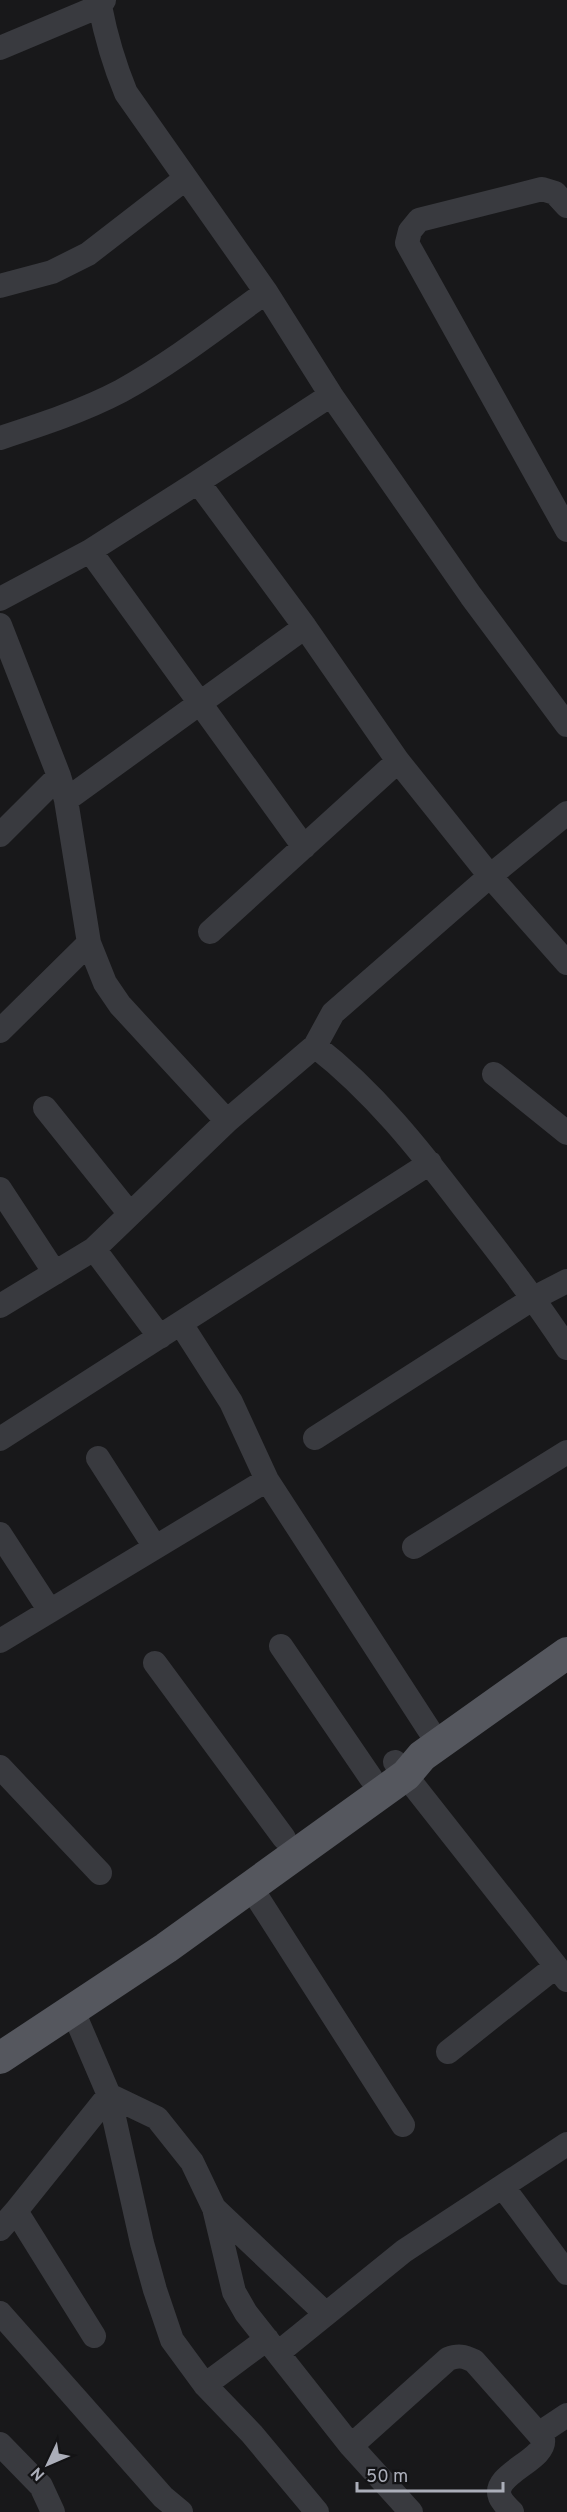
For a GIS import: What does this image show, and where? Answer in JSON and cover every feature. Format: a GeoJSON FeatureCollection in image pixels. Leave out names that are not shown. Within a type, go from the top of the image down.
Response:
{"type":"FeatureCollection","features":[{"type":"Feature","properties":{"kind":"main road"},"geometry":{"type":"LineString","coordinates":[[0,2058],[73,2011],[284,1838],[406,1763],[567,1653]]}},
{"type":"Feature","properties":{"kind":"main road"},"geometry":{"type":"LineString","coordinates":[[0,2036],[73,1988],[250,1886],[406,1763]]}},
{"type":"Feature","properties":{"kind":"street"},"geometry":{"type":"LineString","coordinates":[[0,48],[102,3],[114,65],[126,93],[266,292],[332,395],[471,596],[567,725]]}},
{"type":"Feature","properties":{"kind":"street"},"geometry":{"type":"LineString","coordinates":[[0,286],[52,272],[88,254],[185,179]]}},
{"type":"Feature","properties":{"kind":"street"},"geometry":{"type":"LineString","coordinates":[[567,206],[555,194],[542,189],[419,220],[410,231],[407,243],[567,530]]}},
{"type":"Feature","properties":{"kind":"street"},"geometry":{"type":"LineString","coordinates":[[0,438],[120,391],[172,359],[266,292]]}},
{"type":"Feature","properties":{"kind":"street"},"geometry":{"type":"LineString","coordinates":[[0,599],[90,551],[332,395]]}},
{"type":"Feature","properties":{"kind":"street"},"geometry":{"type":"LineString","coordinates":[[198,482],[305,627],[399,761],[490,876],[567,963]]}},
{"type":"Feature","properties":{"kind":"street"},"geometry":{"type":"LineString","coordinates":[[90,551],[304,847]]}},
{"type":"Feature","properties":{"kind":"street"},"geometry":{"type":"LineString","coordinates":[[0,625],[59,776],[66,800],[89,944],[105,983],[120,1005],[227,1121]]}},
{"type":"Feature","properties":{"kind":"street"},"geometry":{"type":"LineString","coordinates":[[66,800],[305,627]]}},
{"type":"Feature","properties":{"kind":"street"},"geometry":{"type":"LineString","coordinates":[[210,932],[399,761]]}},
{"type":"Feature","properties":{"kind":"street"},"geometry":{"type":"LineString","coordinates":[[0,835],[59,776]]}},
{"type":"Feature","properties":{"kind":"street"},"geometry":{"type":"LineString","coordinates":[[0,1306],[94,1249],[227,1121],[315,1046],[333,1013],[490,876],[567,813]]}},
{"type":"Feature","properties":{"kind":"street"},"geometry":{"type":"LineString","coordinates":[[0,1030],[89,944]]}},
{"type":"Feature","properties":{"kind":"street"},"geometry":{"type":"LineString","coordinates":[[315,1046],[340,1066],[390,1114],[534,1298],[567,1348]]}},
{"type":"Feature","properties":{"kind":"street"},"geometry":{"type":"LineString","coordinates":[[494,1074],[567,1133]]}},
{"type":"Feature","properties":{"kind":"street"},"geometry":{"type":"LineString","coordinates":[[45,1108],[130,1214]]}},
{"type":"Feature","properties":{"kind":"street"},"geometry":{"type":"LineString","coordinates":[[0,1439],[430,1163]]}},
{"type":"Feature","properties":{"kind":"street"},"geometry":{"type":"LineString","coordinates":[[0,1189],[55,1273]]}},
{"type":"Feature","properties":{"kind":"street"},"geometry":{"type":"LineString","coordinates":[[94,1249],[160,1337]]}},
{"type":"Feature","properties":{"kind":"street"},"geometry":{"type":"LineString","coordinates":[[315,1438],[534,1298],[567,1281]]}},
{"type":"Feature","properties":{"kind":"street"},"geometry":{"type":"LineString","coordinates":[[181,1324],[231,1402],[406,1763],[561,1973],[448,2052]]}},
{"type":"Feature","properties":{"kind":"street"},"geometry":{"type":"LineString","coordinates":[[414,1547],[567,1452]]}},
{"type":"Feature","properties":{"kind":"street"},"geometry":{"type":"LineString","coordinates":[[98,1458],[155,1547]]}},
{"type":"Feature","properties":{"kind":"street"},"geometry":{"type":"LineString","coordinates":[[0,1641],[267,1480]]}},
{"type":"Feature","properties":{"kind":"street"},"geometry":{"type":"LineString","coordinates":[[0,1534],[50,1611]]}},
{"type":"Feature","properties":{"kind":"street"},"geometry":{"type":"LineString","coordinates":[[281,1646],[406,1763]]}},
{"type":"Feature","properties":{"kind":"street"},"geometry":{"type":"LineString","coordinates":[[155,1663],[284,1838]]}},
{"type":"Feature","properties":{"kind":"street"},"geometry":{"type":"LineString","coordinates":[[0,1767],[100,1873]]}},
{"type":"Feature","properties":{"kind":"street"},"geometry":{"type":"LineString","coordinates":[[250,1886],[403,2125]]}},
{"type":"Feature","properties":{"kind":"street"},"geometry":{"type":"LineString","coordinates":[[73,2011],[110,2095],[155,2290],[172,2340],[205,2385],[252,2434],[316,2512]]}},
{"type":"Feature","properties":{"kind":"street"},"geometry":{"type":"LineString","coordinates":[[110,2095],[157,2118],[192,2162],[214,2208],[234,2292],[272,2346],[351,2446],[411,2512]]}},
{"type":"Feature","properties":{"kind":"street"},"geometry":{"type":"LineString","coordinates":[[0,2229],[110,2095]]}},
{"type":"Feature","properties":{"kind":"street"},"geometry":{"type":"LineString","coordinates":[[205,2385],[326,2314],[404,2251],[567,2144]]}},
{"type":"Feature","properties":{"kind":"street"},"geometry":{"type":"LineString","coordinates":[[503,2187],[567,2273]]}},
{"type":"Feature","properties":{"kind":"street"},"geometry":{"type":"LineString","coordinates":[[214,2208],[326,2314]]}},
{"type":"Feature","properties":{"kind":"street"},"geometry":{"type":"LineString","coordinates":[[16,2211],[94,2336]]}},
{"type":"Feature","properties":{"kind":"street"},"geometry":{"type":"LineString","coordinates":[[0,2313],[163,2497],[181,2512]]}},
{"type":"Feature","properties":{"kind":"street"},"geometry":{"type":"LineString","coordinates":[[351,2446],[448,2359],[457,2355],[474,2361],[540,2433],[544,2444],[503,2481],[499,2488],[499,2496],[512,2512]]}},
{"type":"Feature","properties":{"kind":"street"},"geometry":{"type":"LineString","coordinates":[[540,2433],[567,2415]]}},
{"type":"Feature","properties":{"kind":"street"},"geometry":{"type":"LineString","coordinates":[[0,2444],[41,2486],[53,2512]]}}]}
